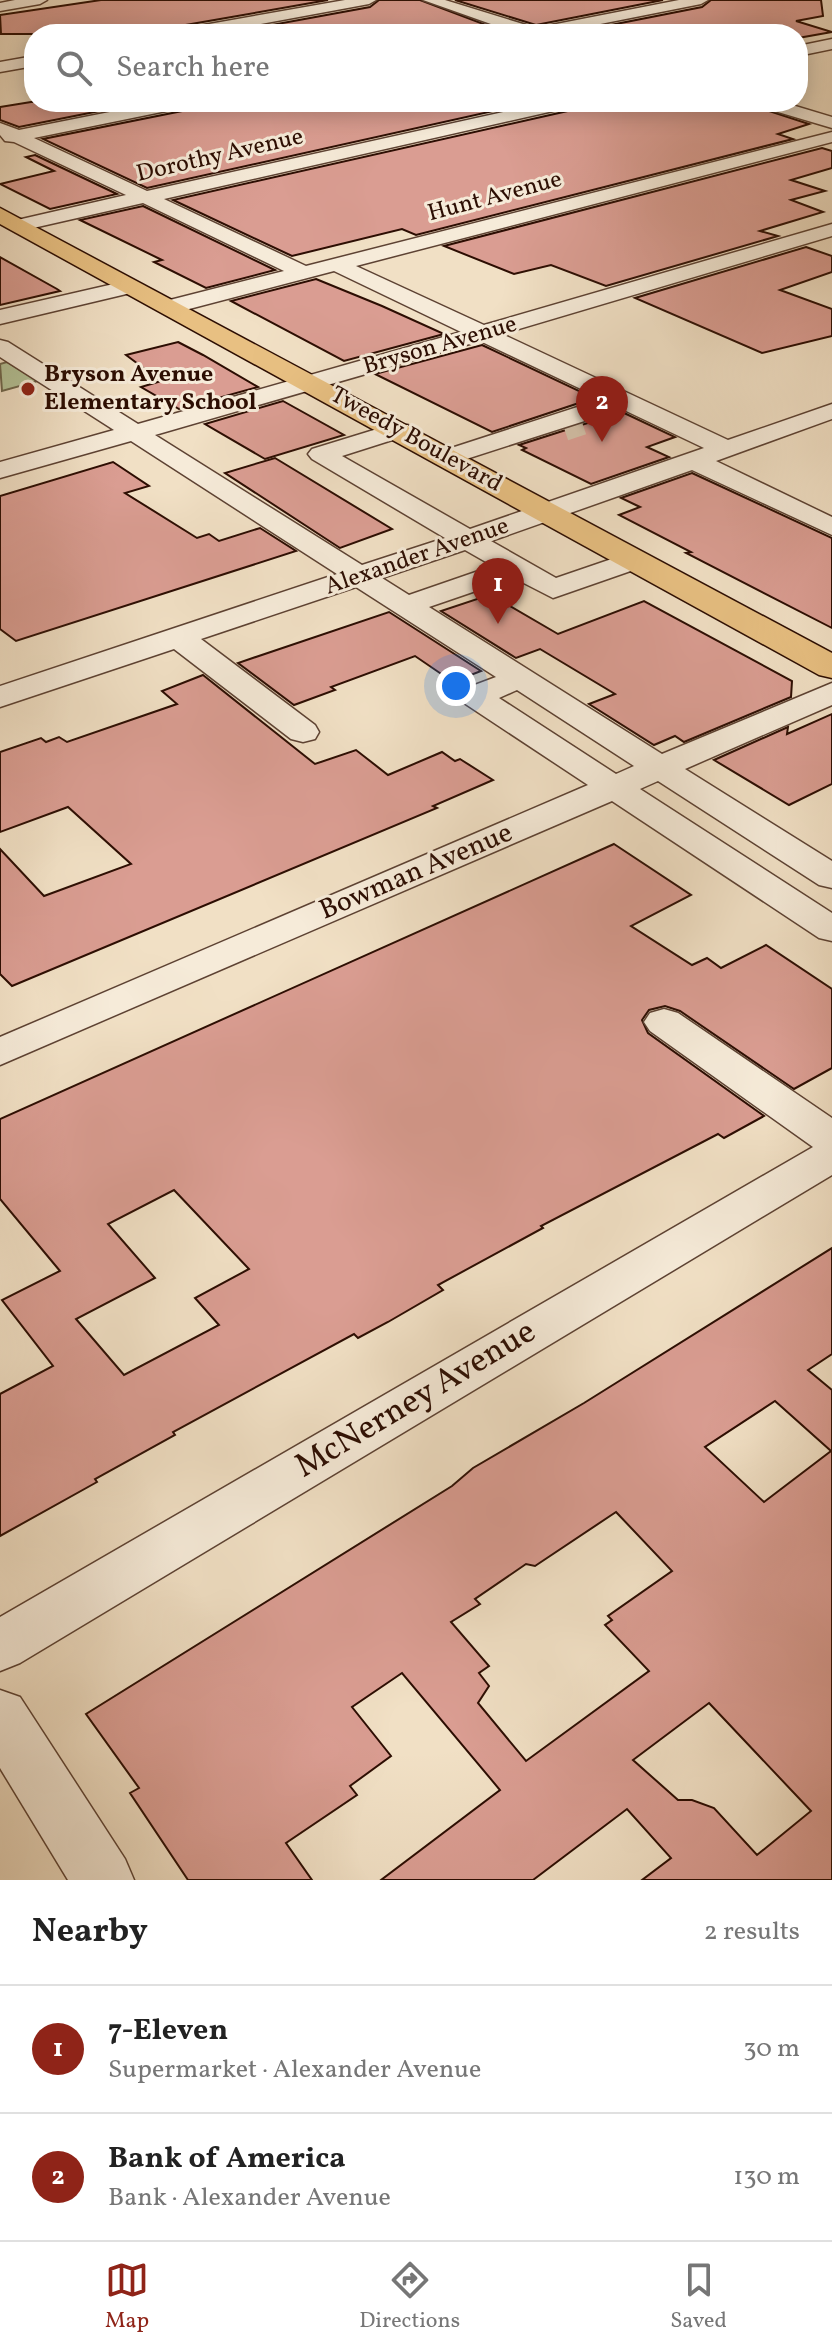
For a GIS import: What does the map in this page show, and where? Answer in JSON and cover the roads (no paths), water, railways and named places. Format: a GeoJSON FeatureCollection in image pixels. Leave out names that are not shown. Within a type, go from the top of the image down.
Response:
{"type":"FeatureCollection","features":[{"type":"Feature","properties":{"kind":"main road","name":"Tweedy Boulevard"},"geometry":{"type":"LineString","coordinates":[[10,220],[832,667]]}},
{"type":"Feature","properties":{"kind":"street"},"geometry":{"type":"LineString","coordinates":[[0,7],[40,0]]}},
{"type":"Feature","properties":{"kind":"street"},"geometry":{"type":"LineString","coordinates":[[236,24],[369,0]]}},
{"type":"Feature","properties":{"kind":"street"},"geometry":{"type":"LineString","coordinates":[[430,0],[506,24]]}},
{"type":"Feature","properties":{"kind":"street"},"geometry":{"type":"LineString","coordinates":[[580,24],[701,0]]}},
{"type":"Feature","properties":{"kind":"street"},"geometry":{"type":"LineString","coordinates":[[808,49],[832,44]]}},
{"type":"Feature","properties":{"kind":"street"},"geometry":{"type":"LineString","coordinates":[[0,67],[24,63]]}},
{"type":"Feature","properties":{"kind":"street"},"geometry":{"type":"LineString","coordinates":[[6,134],[130,112]]}},
{"type":"Feature","properties":{"kind":"street","name":"Dorothy Avenue"},"geometry":{"type":"LineString","coordinates":[[10,220],[147,197],[526,112]]}},
{"type":"Feature","properties":{"kind":"street"},"geometry":{"type":"LineString","coordinates":[[796,112],[832,123]]}},
{"type":"Feature","properties":{"kind":"street"},"geometry":{"type":"LineString","coordinates":[[6,134],[147,197],[304,273]]}},
{"type":"Feature","properties":{"kind":"street","name":"Hunt Avenue"},"geometry":{"type":"LineString","coordinates":[[170,307],[832,137]]}},
{"type":"Feature","properties":{"kind":"street","name":"Bryson Avenue"},"geometry":{"type":"LineString","coordinates":[[0,470],[312,383],[832,230]]}},
{"type":"Feature","properties":{"kind":"street"},"geometry":{"type":"LineString","coordinates":[[338,265],[725,448]]}},
{"type":"Feature","properties":{"kind":"street"},"geometry":{"type":"LineString","coordinates":[[0,317],[131,286]]}},
{"type":"Feature","properties":{"kind":"street"},"geometry":{"type":"LineString","coordinates":[[0,347],[832,877]]}},
{"type":"Feature","properties":{"kind":"street"},"geometry":{"type":"LineString","coordinates":[[448,457],[662,395]]}},
{"type":"Feature","properties":{"kind":"street"},"geometry":{"type":"LineString","coordinates":[[509,438],[546,434],[630,402]]}},
{"type":"Feature","properties":{"kind":"street","name":"Alexander Avenue"},"geometry":{"type":"LineString","coordinates":[[0,697],[549,512],[832,411]]}},
{"type":"Feature","properties":{"kind":"street"},"geometry":{"type":"LineString","coordinates":[[399,430],[321,454],[553,589],[635,560]]}},
{"type":"Feature","properties":{"kind":"street"},"geometry":{"type":"LineString","coordinates":[[692,460],[832,527]]}},
{"type":"Feature","properties":{"kind":"street"},"geometry":{"type":"LineString","coordinates":[[414,558],[461,587]]}},
{"type":"Feature","properties":{"kind":"street"},"geometry":{"type":"LineString","coordinates":[[405,606],[516,568]]}},
{"type":"Feature","properties":{"kind":"street"},"geometry":{"type":"LineString","coordinates":[[178,637],[303,732]]}},
{"type":"Feature","properties":{"kind":"street"},"geometry":{"type":"LineString","coordinates":[[520,678],[475,696],[832,930]]}},
{"type":"Feature","properties":{"kind":"street","name":"Bowman Avenue"},"geometry":{"type":"LineString","coordinates":[[0,1052],[832,693]]}},
{"type":"Feature","properties":{"kind":"street"},"geometry":{"type":"LineString","coordinates":[[664,1022],[832,1139]]}},
{"type":"Feature","properties":{"kind":"street","name":"McNerney Avenue"},"geometry":{"type":"LineString","coordinates":[[0,1646],[832,1155]]}},
{"type":"Feature","properties":{"kind":"street"},"geometry":{"type":"LineString","coordinates":[[0,1716],[103,1880]]}},
{"type":"Feature","properties":{"kind":"tunnel"},"geometry":{"type":"LineString","coordinates":[[564,428],[582,422]]}},
{"type":"Feature","properties":{"kind":"place","name":"Bryson Avenue Elementary School"},"geometry":{"type":"Point","coordinates":[28,389]}},
{"type":"Feature","properties":{"kind":"place","name":"Bank of America"},"geometry":{"type":"Point","coordinates":[602,442]}},
{"type":"Feature","properties":{"kind":"place","name":"7-Eleven"},"geometry":{"type":"Point","coordinates":[498,624]}}]}
